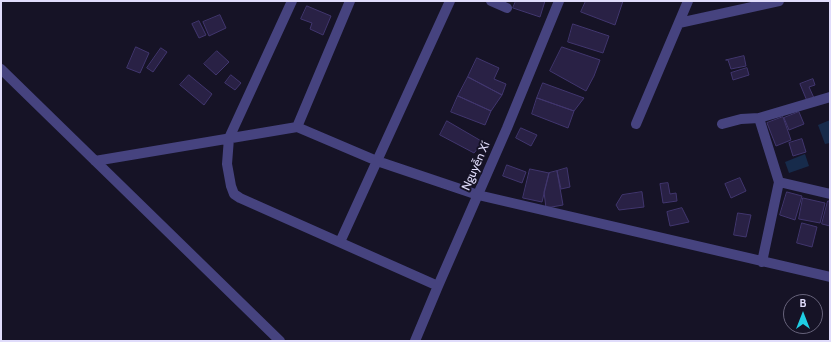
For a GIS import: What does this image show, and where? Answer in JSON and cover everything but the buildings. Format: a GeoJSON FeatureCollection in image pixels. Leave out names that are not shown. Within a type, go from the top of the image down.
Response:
{"type":"FeatureCollection","features":[{"type":"Feature","properties":{"kind":"street"},"geometry":{"type":"LineString","coordinates":[[292,1],[229,138],[227,164],[234,194],[438,286]]}},
{"type":"Feature","properties":{"kind":"street"},"geometry":{"type":"LineString","coordinates":[[298,126],[350,1]]}},
{"type":"Feature","properties":{"kind":"street"},"geometry":{"type":"LineString","coordinates":[[340,242],[450,1]]}},
{"type":"Feature","properties":{"kind":"street"},"geometry":{"type":"LineString","coordinates":[[491,1],[507,8]]}},
{"type":"Feature","properties":{"kind":"street","name":"Nguyễn Xí"},"geometry":{"type":"LineString","coordinates":[[416,341],[438,286],[508,128],[559,1]]}},
{"type":"Feature","properties":{"kind":"street"},"geometry":{"type":"LineString","coordinates":[[636,124],[688,1]]}},
{"type":"Feature","properties":{"kind":"street"},"geometry":{"type":"LineString","coordinates":[[679,23],[779,1]]}},
{"type":"Feature","properties":{"kind":"street"},"geometry":{"type":"LineString","coordinates":[[1,69],[280,341]]}},
{"type":"Feature","properties":{"kind":"street"},"geometry":{"type":"LineString","coordinates":[[722,124],[741,119],[759,118],[830,97]]}},
{"type":"Feature","properties":{"kind":"street"},"geometry":{"type":"LineString","coordinates":[[759,118],[779,182],[762,262]]}},
{"type":"Feature","properties":{"kind":"street"},"geometry":{"type":"LineString","coordinates":[[95,160],[298,126],[377,161],[478,195],[830,277]]}},
{"type":"Feature","properties":{"kind":"street"},"geometry":{"type":"LineString","coordinates":[[779,182],[830,194]]}},
{"type":"Feature","properties":{"kind":"water"},"geometry":{"type":"Polygon","coordinates":[[[830,120],[830,143],[825,144],[818,125],[830,120]]]}},
{"type":"Feature","properties":{"kind":"water"},"geometry":{"type":"Polygon","coordinates":[[[805,154],[809,166],[789,173],[785,162],[805,154]]]}}]}
